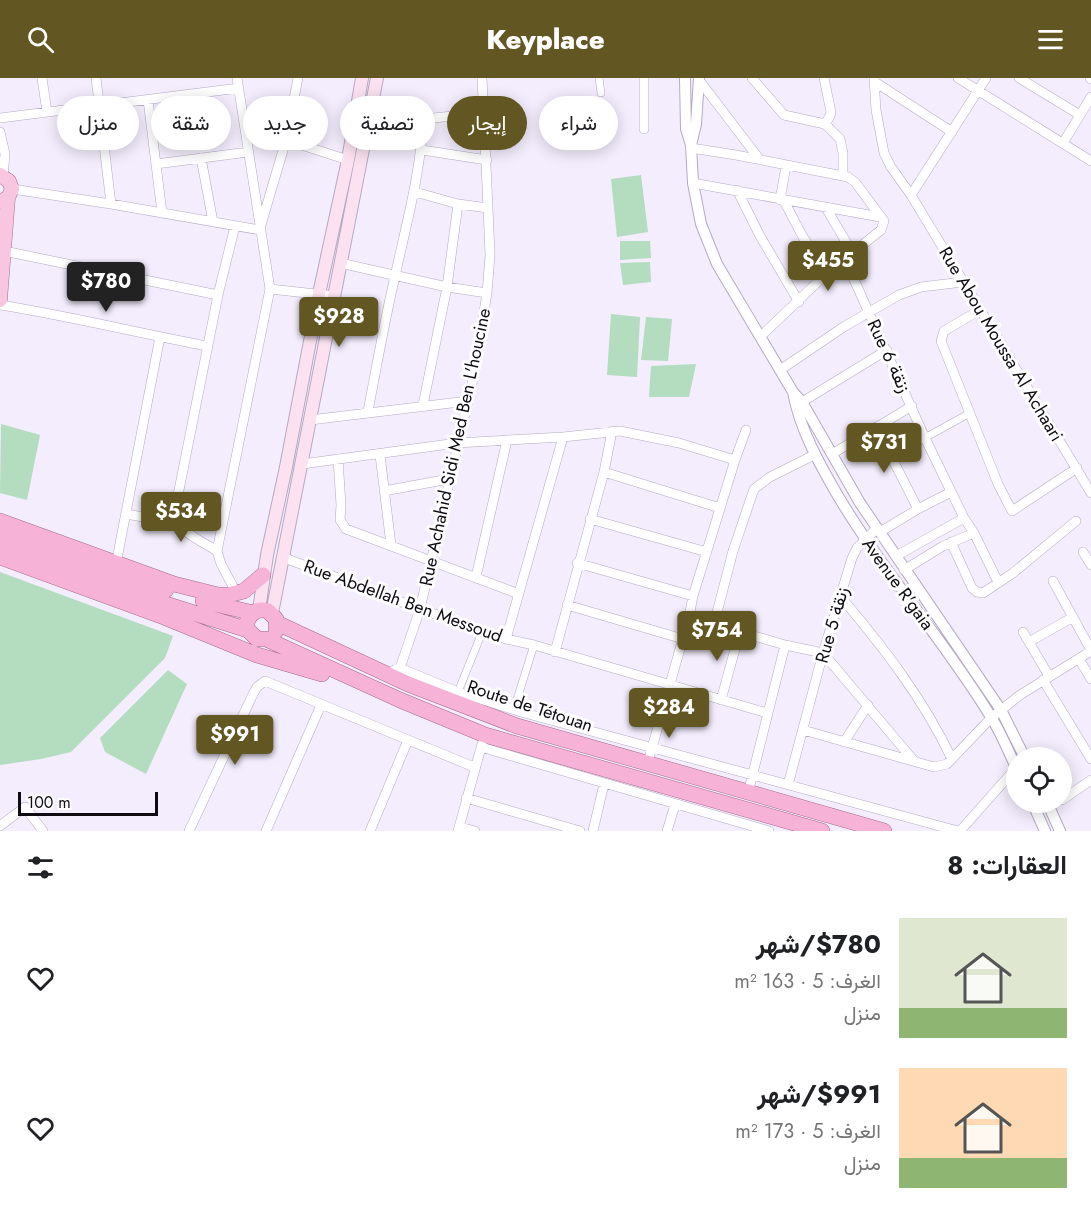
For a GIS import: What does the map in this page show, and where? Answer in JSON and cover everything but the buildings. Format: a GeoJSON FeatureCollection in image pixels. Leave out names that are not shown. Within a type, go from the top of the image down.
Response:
{"type":"FeatureCollection","features":[{"type":"Feature","properties":{"kind":"highway"},"geometry":{"type":"LineString","coordinates":[[0,521],[174,584],[218,595],[237,594],[251,586],[263,575]]}},
{"type":"Feature","properties":{"kind":"highway","name":"Route de Tétouan"},"geometry":{"type":"LineString","coordinates":[[0,532],[77,563],[199,600],[265,615],[384,673],[517,726],[650,755],[748,793],[884,831]]}},
{"type":"Feature","properties":{"kind":"highway","name":"Route de Tétouan"},"geometry":{"type":"LineString","coordinates":[[0,546],[163,604],[248,630],[257,639],[266,639],[483,741],[822,831]]}},
{"type":"Feature","properties":{"kind":"highway"},"geometry":{"type":"LineString","coordinates":[[0,557],[257,655],[382,692]]}},
{"type":"Feature","properties":{"kind":"highway"},"geometry":{"type":"LineString","coordinates":[[174,584],[199,600]]}},
{"type":"Feature","properties":{"kind":"highway"},"geometry":{"type":"LineString","coordinates":[[163,604],[204,633]]}},
{"type":"Feature","properties":{"kind":"highway"},"geometry":{"type":"LineString","coordinates":[[248,630],[248,619],[265,615],[275,633],[266,639]]}},
{"type":"Feature","properties":{"kind":"main road"},"geometry":{"type":"LineString","coordinates":[[265,615],[263,575],[348,160],[362,78]]}},
{"type":"Feature","properties":{"kind":"main road"},"geometry":{"type":"LineString","coordinates":[[374,96],[377,78]]}},
{"type":"Feature","properties":{"kind":"main road"},"geometry":{"type":"LineString","coordinates":[[265,615],[282,556],[302,464],[363,150]]}},
{"type":"Feature","properties":{"kind":"main road"},"geometry":{"type":"LineString","coordinates":[[0,300],[6,196],[9,181],[2,175]]}},
{"type":"Feature","properties":{"kind":"main road"},"geometry":{"type":"LineString","coordinates":[[0,222],[4,244]]}},
{"type":"Feature","properties":{"kind":"street"},"geometry":{"type":"LineString","coordinates":[[42,78],[46,112]]}},
{"type":"Feature","properties":{"kind":"street"},"geometry":{"type":"LineString","coordinates":[[96,78],[99,96]]}},
{"type":"Feature","properties":{"kind":"street"},"geometry":{"type":"LineString","coordinates":[[237,78],[270,289],[217,551],[221,564],[237,594]]}},
{"type":"Feature","properties":{"kind":"street"},"geometry":{"type":"LineString","coordinates":[[295,96],[298,78]]}},
{"type":"Feature","properties":{"kind":"street","name":"Rue Achahid Sidi Med Ben L'houcine"},"geometry":{"type":"LineString","coordinates":[[482,78],[482,96]]}},
{"type":"Feature","properties":{"kind":"street"},"geometry":{"type":"LineString","coordinates":[[599,78],[601,93]]}},
{"type":"Feature","properties":{"kind":"street"},"geometry":{"type":"LineString","coordinates":[[644,78],[644,129]]}},
{"type":"Feature","properties":{"kind":"street","name":"Avenue R'gaia"},"geometry":{"type":"LineString","coordinates":[[685,78],[685,119],[691,147],[693,183],[701,224],[717,264],[799,404],[904,570],[1001,710],[1020,747]]}},
{"type":"Feature","properties":{"kind":"street"},"geometry":{"type":"LineString","coordinates":[[752,78],[784,115],[825,123],[841,141],[843,176]]}},
{"type":"Feature","properties":{"kind":"street"},"geometry":{"type":"LineString","coordinates":[[824,78],[831,112],[825,123]]}},
{"type":"Feature","properties":{"kind":"street"},"geometry":{"type":"LineString","coordinates":[[958,78],[1091,161]]}},
{"type":"Feature","properties":{"kind":"street"},"geometry":{"type":"LineString","coordinates":[[911,195],[986,78]]}},
{"type":"Feature","properties":{"kind":"street"},"geometry":{"type":"LineString","coordinates":[[1019,78],[1080,115]]}},
{"type":"Feature","properties":{"kind":"street"},"geometry":{"type":"LineString","coordinates":[[699,79],[760,160]]}},
{"type":"Feature","properties":{"kind":"street","name":"Avenue R'gaia"},"geometry":{"type":"LineString","coordinates":[[691,147],[696,124],[699,79]]}},
{"type":"Feature","properties":{"kind":"street"},"geometry":{"type":"LineString","coordinates":[[875,80],[952,132]]}},
{"type":"Feature","properties":{"kind":"street","name":"Rue Abou Moussa Al Achaari"},"geometry":{"type":"LineString","coordinates":[[875,80],[876,110],[884,153],[891,167],[911,195],[1091,493]]}},
{"type":"Feature","properties":{"kind":"street"},"geometry":{"type":"LineString","coordinates":[[139,101],[239,88]]}},
{"type":"Feature","properties":{"kind":"street"},"geometry":{"type":"LineString","coordinates":[[1063,143],[1091,97]]}},
{"type":"Feature","properties":{"kind":"street"},"geometry":{"type":"LineString","coordinates":[[148,100],[162,213]]}},
{"type":"Feature","properties":{"kind":"street"},"geometry":{"type":"LineString","coordinates":[[0,118],[57,111]]}},
{"type":"Feature","properties":{"kind":"street"},"geometry":{"type":"LineString","coordinates":[[0,132],[5,160],[2,175]]}},
{"type":"Feature","properties":{"kind":"street"},"geometry":{"type":"LineString","coordinates":[[691,147],[843,176],[855,182],[884,224],[881,230],[826,274],[760,337]]}},
{"type":"Feature","properties":{"kind":"street"},"geometry":{"type":"LineString","coordinates":[[105,150],[111,204]]}},
{"type":"Feature","properties":{"kind":"street"},"geometry":{"type":"LineString","coordinates":[[260,230],[283,150]]}},
{"type":"Feature","properties":{"kind":"street"},"geometry":{"type":"LineString","coordinates":[[317,150],[348,160]]}},
{"type":"Feature","properties":{"kind":"street"},"geometry":{"type":"LineString","coordinates":[[368,411],[422,150],[487,160]]}},
{"type":"Feature","properties":{"kind":"street","name":"Rue Achahid Sidi Med Ben L'houcine"},"geometry":{"type":"LineString","coordinates":[[400,668],[420,609],[479,350],[490,255],[486,150]]}},
{"type":"Feature","properties":{"kind":"street"},"geometry":{"type":"LineString","coordinates":[[156,164],[248,152]]}},
{"type":"Feature","properties":{"kind":"street"},"geometry":{"type":"LineString","coordinates":[[201,158],[213,222]]}},
{"type":"Feature","properties":{"kind":"street"},"geometry":{"type":"LineString","coordinates":[[786,165],[782,200],[826,274]]}},
{"type":"Feature","properties":{"kind":"street"},"geometry":{"type":"LineString","coordinates":[[693,183],[880,217]]}},
{"type":"Feature","properties":{"kind":"street"},"geometry":{"type":"LineString","coordinates":[[737,190],[760,236],[799,302]]}},
{"type":"Feature","properties":{"kind":"street"},"geometry":{"type":"LineString","coordinates":[[415,192],[458,204],[489,208]]}},
{"type":"Feature","properties":{"kind":"street"},"geometry":{"type":"LineString","coordinates":[[6,196],[111,204],[260,230]]}},
{"type":"Feature","properties":{"kind":"street"},"geometry":{"type":"LineString","coordinates":[[423,405],[447,287],[458,204]]}},
{"type":"Feature","properties":{"kind":"street"},"geometry":{"type":"LineString","coordinates":[[826,208],[852,252]]}},
{"type":"Feature","properties":{"kind":"street"},"geometry":{"type":"LineString","coordinates":[[177,523],[174,515],[207,346],[235,226]]}},
{"type":"Feature","properties":{"kind":"street"},"geometry":{"type":"LineString","coordinates":[[4,244],[218,295]]}},
{"type":"Feature","properties":{"kind":"street","name":"Rue 6 زنقة"},"geometry":{"type":"LineString","coordinates":[[842,260],[852,275],[869,312],[886,350],[893,374],[912,406],[951,492],[998,582]]}},
{"type":"Feature","properties":{"kind":"street"},"geometry":{"type":"LineString","coordinates":[[340,263],[447,287],[487,293]]}},
{"type":"Feature","properties":{"kind":"street"},"geometry":{"type":"LineString","coordinates":[[780,370],[820,342],[899,295],[914,289],[963,282]]}},
{"type":"Feature","properties":{"kind":"street"},"geometry":{"type":"LineString","coordinates":[[270,289],[334,296]]}},
{"type":"Feature","properties":{"kind":"street"},"geometry":{"type":"LineString","coordinates":[[0,304],[207,346]]}},
{"type":"Feature","properties":{"kind":"street"},"geometry":{"type":"LineString","coordinates":[[980,310],[944,331],[940,338],[1012,511],[1077,469],[1091,477]]}},
{"type":"Feature","properties":{"kind":"street"},"geometry":{"type":"LineString","coordinates":[[117,564],[160,337]]}},
{"type":"Feature","properties":{"kind":"street"},"geometry":{"type":"LineString","coordinates":[[799,404],[886,350]]}},
{"type":"Feature","properties":{"kind":"street"},"geometry":{"type":"LineString","coordinates":[[310,420],[368,411],[468,401]]}},
{"type":"Feature","properties":{"kind":"street","name":"Avenue R'gaia"},"geometry":{"type":"LineString","coordinates":[[799,404],[814,455],[865,540],[958,668],[991,718],[1006,747]]}},
{"type":"Feature","properties":{"kind":"street"},"geometry":{"type":"LineString","coordinates":[[832,454],[912,406]]}},
{"type":"Feature","properties":{"kind":"street"},"geometry":{"type":"LineString","coordinates":[[890,456],[970,413]]}},
{"type":"Feature","properties":{"kind":"street"},"geometry":{"type":"LineString","coordinates":[[876,427],[918,509]]}},
{"type":"Feature","properties":{"kind":"street"},"geometry":{"type":"LineString","coordinates":[[650,755],[693,596],[746,430]]}},
{"type":"Feature","properties":{"kind":"street"},"geometry":{"type":"LineString","coordinates":[[302,464],[457,443],[563,437],[612,431],[642,434],[735,460]]}},
{"type":"Feature","properties":{"kind":"street"},"geometry":{"type":"LineString","coordinates":[[555,652],[577,564],[604,472],[612,431]]}},
{"type":"Feature","properties":{"kind":"street"},"geometry":{"type":"LineString","coordinates":[[506,639],[563,437]]}},
{"type":"Feature","properties":{"kind":"street"},"geometry":{"type":"LineString","coordinates":[[476,577],[507,440]]}},
{"type":"Feature","properties":{"kind":"street"},"geometry":{"type":"LineString","coordinates":[[380,455],[391,545]]}},
{"type":"Feature","properties":{"kind":"street"},"geometry":{"type":"LineString","coordinates":[[714,624],[733,551],[754,489],[770,477],[814,455]]}},
{"type":"Feature","properties":{"kind":"street"},"geometry":{"type":"LineString","coordinates":[[338,459],[342,524],[346,529],[519,594]]}},
{"type":"Feature","properties":{"kind":"street"},"geometry":{"type":"LineString","coordinates":[[604,472],[720,508]]}},
{"type":"Feature","properties":{"kind":"street"},"geometry":{"type":"LineString","coordinates":[[384,491],[449,479]]}},
{"type":"Feature","properties":{"kind":"street","name":"Rue 5 زنقة"},"geometry":{"type":"LineString","coordinates":[[789,784],[852,558],[865,540],[879,530],[951,492]]}},
{"type":"Feature","properties":{"kind":"street"},"geometry":{"type":"LineString","coordinates":[[126,514],[177,523],[217,551]]}},
{"type":"Feature","properties":{"kind":"street"},"geometry":{"type":"LineString","coordinates":[[896,556],[964,518]]}},
{"type":"Feature","properties":{"kind":"street"},"geometry":{"type":"LineString","coordinates":[[590,519],[707,552]]}},
{"type":"Feature","properties":{"kind":"street"},"geometry":{"type":"LineString","coordinates":[[951,542],[972,588],[982,593],[1013,573],[1076,521]]}},
{"type":"Feature","properties":{"kind":"street"},"geometry":{"type":"LineString","coordinates":[[904,570],[931,552],[974,533]]}},
{"type":"Feature","properties":{"kind":"street"},"geometry":{"type":"LineString","coordinates":[[1083,552],[1091,565]]}},
{"type":"Feature","properties":{"kind":"street","name":"Rue Abdellah Ben Messoud"},"geometry":{"type":"LineString","coordinates":[[282,556],[506,639],[534,645],[767,713]]}},
{"type":"Feature","properties":{"kind":"street"},"geometry":{"type":"LineString","coordinates":[[577,564],[693,596]]}},
{"type":"Feature","properties":{"kind":"street"},"geometry":{"type":"LineString","coordinates":[[803,730],[934,767],[947,764],[1001,710],[1020,695],[1091,650],[1053,581]]}},
{"type":"Feature","properties":{"kind":"street"},"geometry":{"type":"LineString","coordinates":[[840,596],[921,700],[952,759]]}},
{"type":"Feature","properties":{"kind":"street"},"geometry":{"type":"LineString","coordinates":[[567,605],[683,639]]}},
{"type":"Feature","properties":{"kind":"street"},"geometry":{"type":"LineString","coordinates":[[1029,642],[1073,616]]}},
{"type":"Feature","properties":{"kind":"street"},"geometry":{"type":"LineString","coordinates":[[689,617],[785,645],[824,653],[914,760]]}},
{"type":"Feature","properties":{"kind":"street"},"geometry":{"type":"LineString","coordinates":[[458,693],[483,630]]}},
{"type":"Feature","properties":{"kind":"street"},"geometry":{"type":"LineString","coordinates":[[721,700],[740,631]]}},
{"type":"Feature","properties":{"kind":"street"},"geometry":{"type":"LineString","coordinates":[[1023,632],[1091,759]]}},
{"type":"Feature","properties":{"kind":"street"},"geometry":{"type":"LineString","coordinates":[[514,709],[534,645]]}},
{"type":"Feature","properties":{"kind":"street"},"geometry":{"type":"LineString","coordinates":[[748,793],[785,645]]}},
{"type":"Feature","properties":{"kind":"street"},"geometry":{"type":"LineString","coordinates":[[1079,659],[1091,679]]}},
{"type":"Feature","properties":{"kind":"street"},"geometry":{"type":"LineString","coordinates":[[384,673],[400,668],[458,693],[514,709],[650,755],[752,774],[959,831],[1006,781]]}},
{"type":"Feature","properties":{"kind":"street"},"geometry":{"type":"LineString","coordinates":[[189,831],[253,694],[262,682],[266,681],[276,683],[321,705],[474,767]]}},
{"type":"Feature","properties":{"kind":"street"},"geometry":{"type":"LineString","coordinates":[[266,831],[321,705]]}},
{"type":"Feature","properties":{"kind":"street"},"geometry":{"type":"LineString","coordinates":[[844,742],[868,705]]}},
{"type":"Feature","properties":{"kind":"street"},"geometry":{"type":"LineString","coordinates":[[370,831],[408,740]]}},
{"type":"Feature","properties":{"kind":"street"},"geometry":{"type":"LineString","coordinates":[[475,831],[459,829],[474,767],[483,741],[604,783],[769,831]]}},
{"type":"Feature","properties":{"kind":"street"},"geometry":{"type":"LineString","coordinates":[[1072,792],[1091,780]]}},
{"type":"Feature","properties":{"kind":"street"},"geometry":{"type":"LineString","coordinates":[[593,831],[604,783]]}},
{"type":"Feature","properties":{"kind":"street"},"geometry":{"type":"LineString","coordinates":[[466,798],[579,831]]}},
{"type":"Feature","properties":{"kind":"street"},"geometry":{"type":"LineString","coordinates":[[667,831],[675,805]]}},
{"type":"Feature","properties":{"kind":"street"},"geometry":{"type":"LineString","coordinates":[[0,826],[25,807],[43,831]]}},
{"type":"Feature","properties":{"kind":"street"},"geometry":{"type":"LineString","coordinates":[[1037,813],[1045,831]]}},
{"type":"Feature","properties":{"kind":"street"},"geometry":{"type":"LineString","coordinates":[[1056,813],[1060,831]]}},
{"type":"Feature","properties":{"kind":"green space"},"geometry":{"type":"Polygon","coordinates":[[[641,175],[648,232],[617,237],[611,179],[641,175]]]}},
{"type":"Feature","properties":{"kind":"green space"},"geometry":{"type":"Polygon","coordinates":[[[620,241],[650,241],[651,258],[620,260],[620,241]]]}},
{"type":"Feature","properties":{"kind":"green space"},"geometry":{"type":"Polygon","coordinates":[[[650,262],[651,282],[623,285],[620,263],[650,262]]]}},
{"type":"Feature","properties":{"kind":"green space"},"geometry":{"type":"Polygon","coordinates":[[[611,314],[640,317],[637,377],[607,375],[611,314]]]}},
{"type":"Feature","properties":{"kind":"green space"},"geometry":{"type":"Polygon","coordinates":[[[646,317],[672,319],[668,361],[641,360],[646,317]]]}},
{"type":"Feature","properties":{"kind":"green space"},"geometry":{"type":"Polygon","coordinates":[[[696,364],[689,397],[649,397],[651,366],[696,364]]]}},
{"type":"Feature","properties":{"kind":"green space"},"geometry":{"type":"Polygon","coordinates":[[[1,424],[40,435],[27,500],[0,493],[1,424]]]}},
{"type":"Feature","properties":{"kind":"green space"},"geometry":{"type":"Polygon","coordinates":[[[0,572],[173,636],[165,658],[71,752],[0,765],[0,572]]]}},
{"type":"Feature","properties":{"kind":"green space"},"geometry":{"type":"Polygon","coordinates":[[[168,670],[187,684],[146,774],[105,752],[100,738],[168,670]]]}}]}
